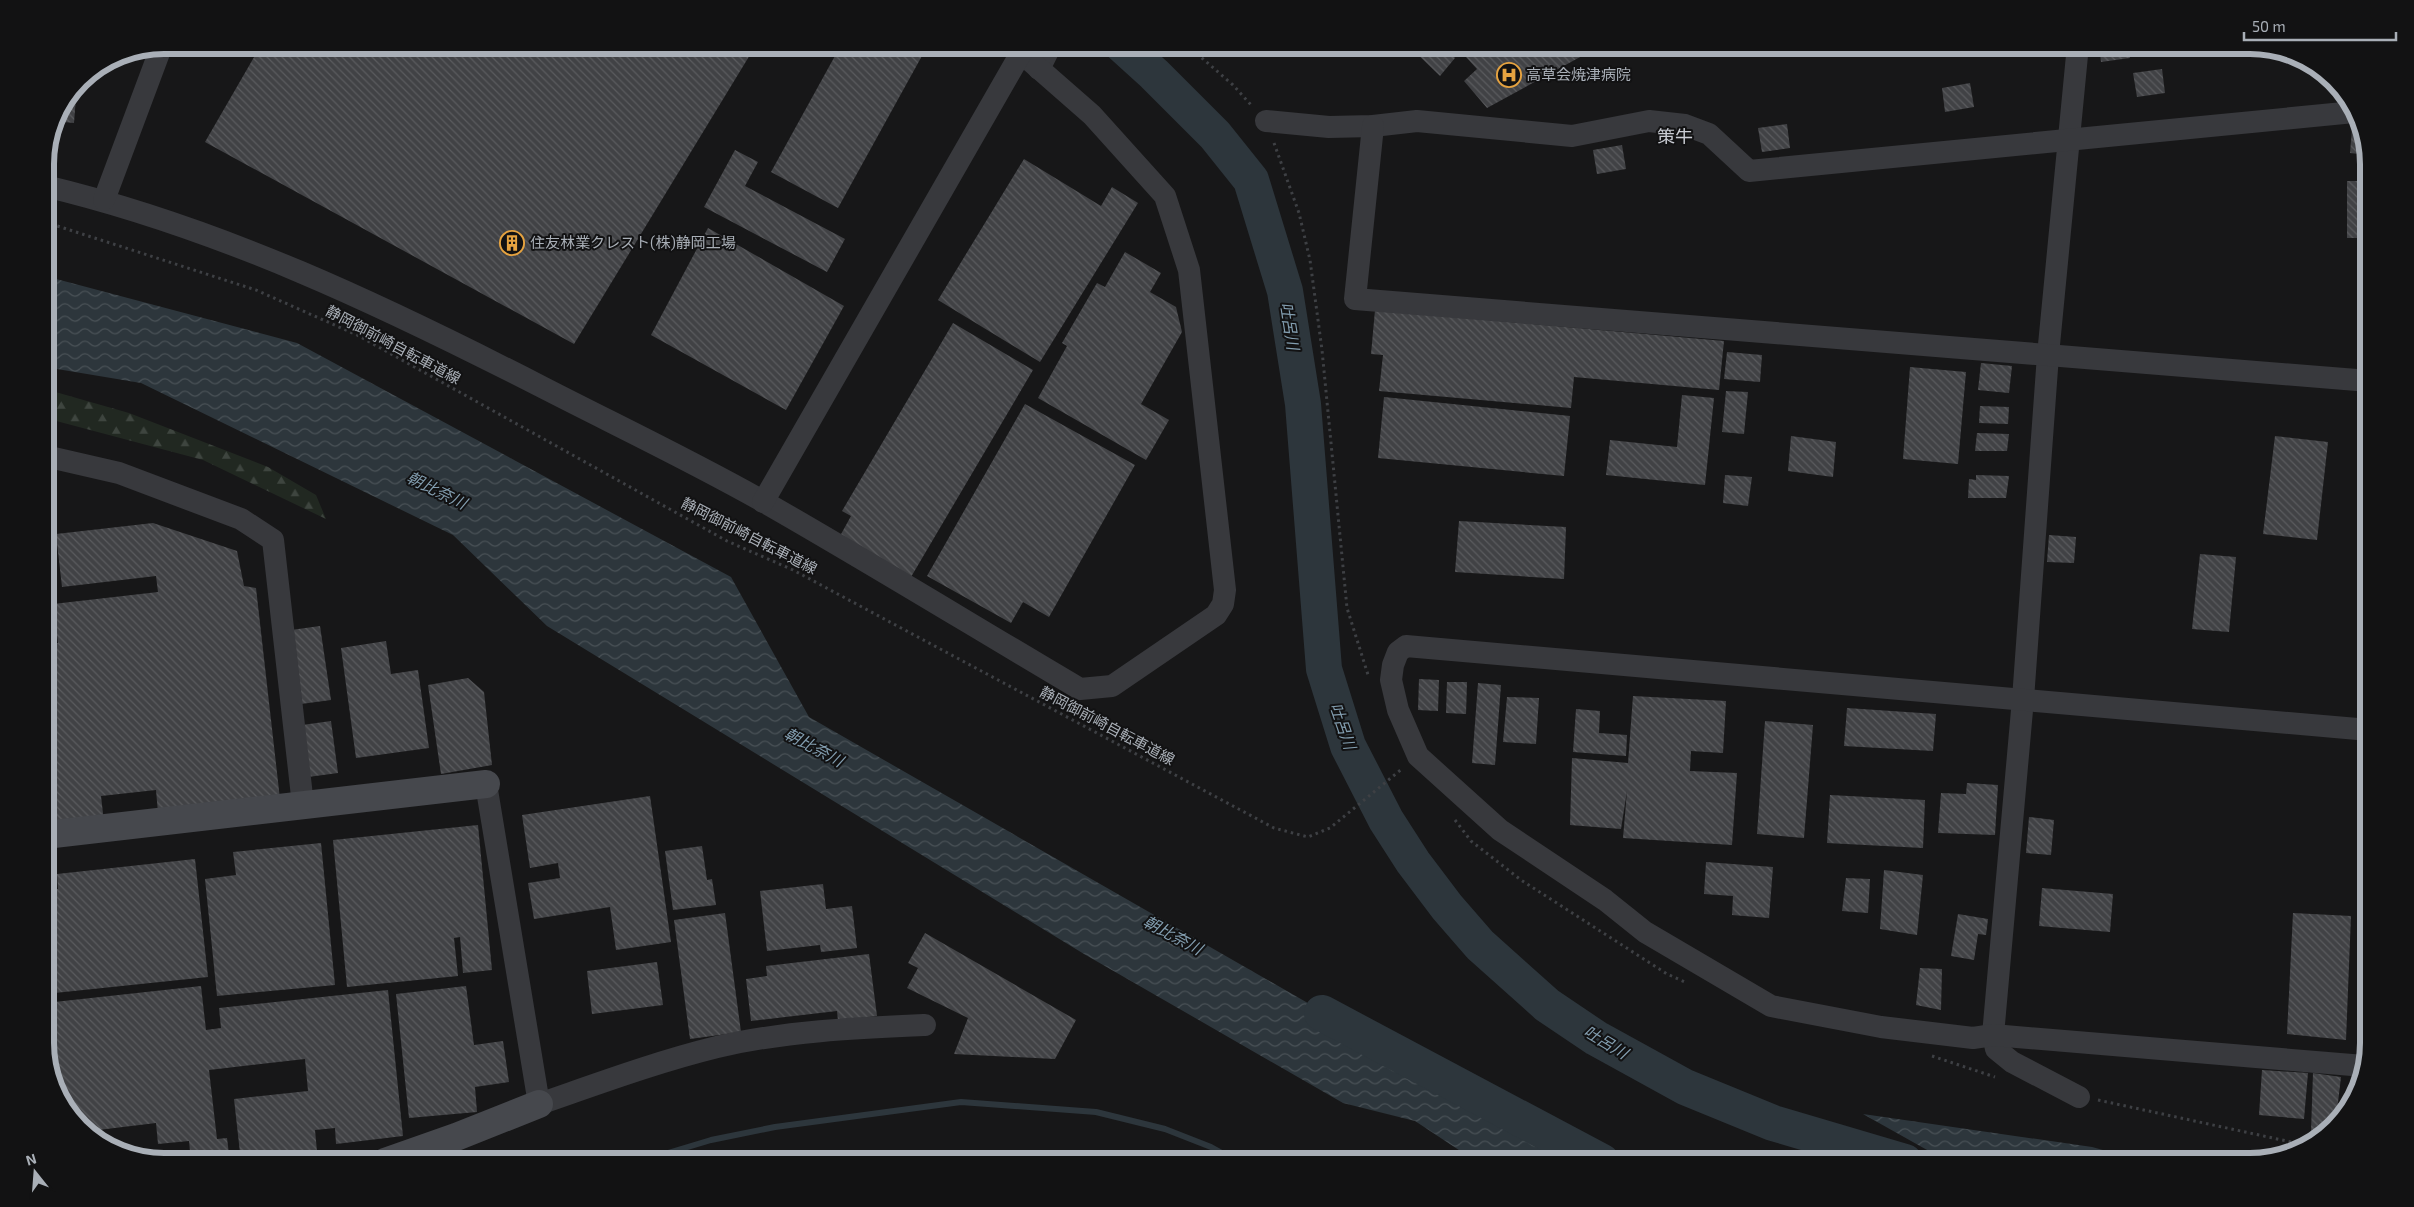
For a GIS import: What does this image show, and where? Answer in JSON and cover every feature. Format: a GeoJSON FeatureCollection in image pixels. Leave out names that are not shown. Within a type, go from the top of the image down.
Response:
{"type":"FeatureCollection","features":[{"type":"Feature","properties":{"kind":"street"},"geometry":{"type":"LineString","coordinates":[[104,200],[159,54]]}},
{"type":"Feature","properties":{"kind":"street"},"geometry":{"type":"LineString","coordinates":[[763,502],[1014,54]]}},
{"type":"Feature","properties":{"kind":"street"},"geometry":{"type":"LineString","coordinates":[[54,188],[104,200],[159,217],[265,257],[422,325],[763,502],[1080,689],[1112,686],[1216,615],[1224,604],[1225,590],[1189,270],[1165,196],[1092,115],[1022,54]]}},
{"type":"Feature","properties":{"kind":"street"},"geometry":{"type":"LineString","coordinates":[[1039,69],[1046,54]]}},
{"type":"Feature","properties":{"kind":"street"},"geometry":{"type":"LineString","coordinates":[[2077,54],[2048,355],[2023,699],[1993,1036],[1996,1049],[2012,1062],[2080,1097]]}},
{"type":"Feature","properties":{"kind":"street"},"geometry":{"type":"LineString","coordinates":[[1266,121],[1329,127],[1373,126],[1417,121],[1572,136],[1649,121],[1685,125],[1710,134],[1749,170],[2348,113]]}},
{"type":"Feature","properties":{"kind":"street"},"geometry":{"type":"LineString","coordinates":[[1373,126],[1355,299],[2360,379]]}},
{"type":"Feature","properties":{"kind":"street"},"geometry":{"type":"LineString","coordinates":[[54,458],[119,473],[241,520],[273,540],[303,805]]}},
{"type":"Feature","properties":{"kind":"street"},"geometry":{"type":"LineString","coordinates":[[2358,1066],[1993,1036],[1973,1038],[1881,1027],[1771,1006],[1644,932],[1605,900],[1500,830],[1418,756],[1398,710],[1391,680],[1393,665],[1398,652],[1406,646],[2360,729]]}},
{"type":"Feature","properties":{"kind":"street"},"geometry":{"type":"LineString","coordinates":[[54,834],[486,784],[538,1104]]}},
{"type":"Feature","properties":{"kind":"street"},"geometry":{"type":"LineString","coordinates":[[411,1153],[538,1104],[716,1048],[786,1034],[925,1025]]}},
{"type":"Feature","properties":{"kind":"path"},"geometry":{"type":"LineString","coordinates":[[1197,54],[1233,85],[1266,121],[1299,213],[1310,260],[1322,350],[1347,608],[1369,681]]}},
{"type":"Feature","properties":{"kind":"path","name":"静岡御前崎自転車道線"},"geometry":{"type":"LineString","coordinates":[[54,225],[256,290],[357,335],[728,541],[793,570],[1274,828],[1308,837],[1330,828],[1418,756]]}},
{"type":"Feature","properties":{"kind":"green space"},"geometry":{"type":"Polygon","coordinates":[[[54,392],[129,413],[268,467],[316,495],[326,519],[203,460],[54,420],[54,392]]]}},
{"type":"Feature","properties":{"kind":"water"},"geometry":{"type":"Polygon","coordinates":[[[54,278],[297,343],[731,577],[809,717],[1367,1037],[1575,1153],[1463,1153],[1415,1121],[1343,1103],[1084,954],[547,626],[453,535],[141,383],[54,368],[54,278]]]}},
{"type":"Feature","properties":{"kind":"water"},"geometry":{"type":"Polygon","coordinates":[[[1863,1114],[2092,1147],[2114,1153],[1932,1153],[1863,1114]]]}},
{"type":"Feature","properties":{"kind":"building","name":"住友林業クレスト(株)静岡工場"},"geometry":{"type":"Polygon","coordinates":[[[256,54],[751,54],[574,344],[205,142],[256,54]]]}},
{"type":"Feature","properties":{"kind":"building"},"geometry":{"type":"Polygon","coordinates":[[[836,54],[923,54],[838,208],[771,172],[836,54]]]}},
{"type":"Feature","properties":{"kind":"building"},"geometry":{"type":"Polygon","coordinates":[[[1417,54],[1452,54],[1455,58],[1440,76],[1417,54]]]}},
{"type":"Feature","properties":{"kind":"building","name":"高草会焼津病院"},"geometry":{"type":"Polygon","coordinates":[[[1463,54],[1586,54],[1487,108],[1464,81],[1477,69],[1463,54]]]}},
{"type":"Feature","properties":{"kind":"building"},"geometry":{"type":"Polygon","coordinates":[[[2100,54],[2129,54],[2130,58],[2101,62],[2100,54]]]}},
{"type":"Feature","properties":{"kind":"building"},"geometry":{"type":"Polygon","coordinates":[[[2162,69],[2165,93],[2137,97],[2133,73],[2162,69]]]}},
{"type":"Feature","properties":{"kind":"building"},"geometry":{"type":"Polygon","coordinates":[[[1970,83],[1974,107],[1945,112],[1942,88],[1970,83]]]}},
{"type":"Feature","properties":{"kind":"building"},"geometry":{"type":"Polygon","coordinates":[[[76,97],[74,123],[62,122],[76,97]]]}},
{"type":"Feature","properties":{"kind":"building"},"geometry":{"type":"Polygon","coordinates":[[[1787,124],[1790,148],[1762,152],[1758,128],[1787,124]]]}},
{"type":"Feature","properties":{"kind":"building"},"geometry":{"type":"Polygon","coordinates":[[[2352,129],[2354,129],[2360,154],[2350,153],[2352,129]]]}},
{"type":"Feature","properties":{"kind":"building"},"geometry":{"type":"Polygon","coordinates":[[[1622,145],[1626,169],[1597,174],[1593,150],[1622,145]]]}},
{"type":"Feature","properties":{"kind":"building"},"geometry":{"type":"Polygon","coordinates":[[[735,150],[758,162],[745,186],[845,239],[827,272],[704,207],[735,150]]]}},
{"type":"Feature","properties":{"kind":"building"},"geometry":{"type":"Polygon","coordinates":[[[1024,159],[1101,206],[1112,187],[1138,203],[1040,362],[938,300],[1024,159]]]}},
{"type":"Feature","properties":{"kind":"building"},"geometry":{"type":"Polygon","coordinates":[[[2347,181],[2360,181],[2360,238],[2347,238],[2347,181]]]}},
{"type":"Feature","properties":{"kind":"building"},"geometry":{"type":"Polygon","coordinates":[[[708,228],[844,306],[786,410],[651,335],[708,228]]]}},
{"type":"Feature","properties":{"kind":"building"},"geometry":{"type":"Polygon","coordinates":[[[1125,252],[1161,273],[1150,292],[1176,307],[1182,332],[1141,404],[1169,420],[1146,460],[1038,398],[1067,346],[1062,343],[1097,283],[1105,287],[1125,252]]]}},
{"type":"Feature","properties":{"kind":"building"},"geometry":{"type":"Polygon","coordinates":[[[1375,310],[1724,341],[1719,390],[1574,377],[1571,408],[1379,391],[1383,355],[1371,354],[1375,310]]]}},
{"type":"Feature","properties":{"kind":"building"},"geometry":{"type":"Polygon","coordinates":[[[953,323],[1033,370],[911,577],[840,536],[851,516],[842,511],[953,323]]]}},
{"type":"Feature","properties":{"kind":"building"},"geometry":{"type":"Polygon","coordinates":[[[1727,352],[1762,355],[1760,382],[1724,379],[1727,352]]]}},
{"type":"Feature","properties":{"kind":"building"},"geometry":{"type":"Polygon","coordinates":[[[1981,363],[2012,366],[2009,393],[1978,390],[1981,363]]]}},
{"type":"Feature","properties":{"kind":"building"},"geometry":{"type":"Polygon","coordinates":[[[1910,367],[1966,372],[1958,464],[1903,459],[1910,367]]]}},
{"type":"Feature","properties":{"kind":"building"},"geometry":{"type":"Polygon","coordinates":[[[1726,391],[1748,392],[1744,434],[1722,432],[1726,391]]]}},
{"type":"Feature","properties":{"kind":"building"},"geometry":{"type":"Polygon","coordinates":[[[1682,395],[1714,398],[1705,485],[1606,475],[1610,440],[1677,447],[1682,395]]]}},
{"type":"Feature","properties":{"kind":"building"},"geometry":{"type":"Polygon","coordinates":[[[1384,397],[1570,416],[1564,476],[1378,458],[1384,397]]]}},
{"type":"Feature","properties":{"kind":"building"},"geometry":{"type":"Polygon","coordinates":[[[1025,404],[1135,465],[1049,617],[1023,602],[1011,623],[927,576],[1025,404]]]}},
{"type":"Feature","properties":{"kind":"building"},"geometry":{"type":"Polygon","coordinates":[[[1980,406],[2009,407],[2008,424],[1979,423],[1980,406]]]}},
{"type":"Feature","properties":{"kind":"building"},"geometry":{"type":"Polygon","coordinates":[[[1977,433],[2009,434],[2007,451],[1975,451],[1977,433]]]}},
{"type":"Feature","properties":{"kind":"building"},"geometry":{"type":"Polygon","coordinates":[[[1791,436],[1836,442],[1833,477],[1788,471],[1791,436]]]}},
{"type":"Feature","properties":{"kind":"building"},"geometry":{"type":"Polygon","coordinates":[[[2275,436],[2328,442],[2317,540],[2263,534],[2275,436]]]}},
{"type":"Feature","properties":{"kind":"building"},"geometry":{"type":"Polygon","coordinates":[[[1725,475],[1752,477],[1748,506],[1723,503],[1725,475]]]}},
{"type":"Feature","properties":{"kind":"building"},"geometry":{"type":"Polygon","coordinates":[[[1976,475],[2009,476],[2006,498],[1968,498],[1969,479],[1976,480],[1976,475]]]}},
{"type":"Feature","properties":{"kind":"building"},"geometry":{"type":"Polygon","coordinates":[[[1459,521],[1566,527],[1564,579],[1455,572],[1459,521]]]}},
{"type":"Feature","properties":{"kind":"building"},"geometry":{"type":"Polygon","coordinates":[[[153,523],[237,551],[244,586],[256,588],[280,799],[158,813],[156,790],[101,796],[104,822],[54,827],[54,643],[58,643],[54,604],[158,592],[156,576],[62,587],[56,534],[153,523]]]}},
{"type":"Feature","properties":{"kind":"building"},"geometry":{"type":"Polygon","coordinates":[[[2049,535],[2076,537],[2074,563],[2047,562],[2049,535]]]}},
{"type":"Feature","properties":{"kind":"building"},"geometry":{"type":"Polygon","coordinates":[[[2200,554],[2236,557],[2229,632],[2192,629],[2200,554]]]}},
{"type":"Feature","properties":{"kind":"building"},"geometry":{"type":"Polygon","coordinates":[[[320,626],[331,700],[301,704],[291,630],[320,626]]]}},
{"type":"Feature","properties":{"kind":"building"},"geometry":{"type":"Polygon","coordinates":[[[386,641],[391,674],[418,670],[429,748],[356,758],[341,648],[386,641]]]}},
{"type":"Feature","properties":{"kind":"building"},"geometry":{"type":"Polygon","coordinates":[[[468,678],[484,692],[492,765],[441,774],[428,685],[468,678]]]}},
{"type":"Feature","properties":{"kind":"building"},"geometry":{"type":"Polygon","coordinates":[[[1419,679],[1439,680],[1438,711],[1418,710],[1419,679]]]}},
{"type":"Feature","properties":{"kind":"building"},"geometry":{"type":"Polygon","coordinates":[[[1447,682],[1467,682],[1466,714],[1446,713],[1447,682]]]}},
{"type":"Feature","properties":{"kind":"building"},"geometry":{"type":"Polygon","coordinates":[[[1478,683],[1501,685],[1495,765],[1472,763],[1478,683]]]}},
{"type":"Feature","properties":{"kind":"building"},"geometry":{"type":"Polygon","coordinates":[[[1633,696],[1726,701],[1723,753],[1691,751],[1690,771],[1737,773],[1732,845],[1623,838],[1627,791],[1621,829],[1570,825],[1572,758],[1628,763],[1633,696]]]}},
{"type":"Feature","properties":{"kind":"building"},"geometry":{"type":"Polygon","coordinates":[[[1507,697],[1539,698],[1536,744],[1503,742],[1507,697]]]}},
{"type":"Feature","properties":{"kind":"building"},"geometry":{"type":"Polygon","coordinates":[[[1847,708],[1936,714],[1933,751],[1844,746],[1847,708]]]}},
{"type":"Feature","properties":{"kind":"building"},"geometry":{"type":"Polygon","coordinates":[[[1576,709],[1600,711],[1599,733],[1627,735],[1626,756],[1573,752],[1576,709]]]}},
{"type":"Feature","properties":{"kind":"building"},"geometry":{"type":"Polygon","coordinates":[[[331,721],[338,773],[308,777],[302,725],[331,721]]]}},
{"type":"Feature","properties":{"kind":"building"},"geometry":{"type":"Polygon","coordinates":[[[1765,721],[1813,725],[1804,838],[1757,834],[1765,721]]]}},
{"type":"Feature","properties":{"kind":"building"},"geometry":{"type":"Polygon","coordinates":[[[1967,783],[1998,785],[1995,835],[1938,833],[1941,793],[1966,794],[1967,783]]]}},
{"type":"Feature","properties":{"kind":"building"},"geometry":{"type":"Polygon","coordinates":[[[1830,795],[1925,800],[1923,848],[1827,843],[1830,795]]]}},
{"type":"Feature","properties":{"kind":"building"},"geometry":{"type":"Polygon","coordinates":[[[650,796],[671,942],[616,950],[610,907],[534,919],[528,883],[560,878],[558,863],[530,868],[522,815],[650,796]]]}},
{"type":"Feature","properties":{"kind":"building"},"geometry":{"type":"Polygon","coordinates":[[[2029,817],[2054,820],[2051,855],[2026,853],[2029,817]]]}},
{"type":"Feature","properties":{"kind":"building"},"geometry":{"type":"Polygon","coordinates":[[[478,825],[492,970],[463,973],[460,937],[454,938],[458,976],[347,987],[333,840],[478,825]]]}},
{"type":"Feature","properties":{"kind":"building"},"geometry":{"type":"Polygon","coordinates":[[[321,843],[335,985],[217,996],[205,879],[236,875],[233,852],[321,843]]]}},
{"type":"Feature","properties":{"kind":"building"},"geometry":{"type":"Polygon","coordinates":[[[702,846],[707,880],[712,879],[716,905],[673,910],[665,851],[702,846]]]}},
{"type":"Feature","properties":{"kind":"building"},"geometry":{"type":"Polygon","coordinates":[[[195,859],[208,977],[54,993],[54,889],[58,889],[57,874],[195,859]]]}},
{"type":"Feature","properties":{"kind":"building"},"geometry":{"type":"Polygon","coordinates":[[[1706,862],[1773,867],[1769,918],[1732,915],[1733,896],[1704,894],[1706,862]]]}},
{"type":"Feature","properties":{"kind":"building"},"geometry":{"type":"Polygon","coordinates":[[[1884,870],[1923,875],[1917,935],[1880,929],[1884,870]]]}},
{"type":"Feature","properties":{"kind":"building"},"geometry":{"type":"Polygon","coordinates":[[[1846,878],[1870,879],[1868,913],[1842,911],[1846,878]]]}},
{"type":"Feature","properties":{"kind":"building"},"geometry":{"type":"Polygon","coordinates":[[[823,884],[826,909],[852,906],[857,948],[821,952],[820,945],[767,951],[760,891],[823,884]]]}},
{"type":"Feature","properties":{"kind":"building"},"geometry":{"type":"Polygon","coordinates":[[[2042,888],[2113,894],[2110,932],[2039,926],[2042,888]]]}},
{"type":"Feature","properties":{"kind":"building"},"geometry":{"type":"Polygon","coordinates":[[[725,913],[741,1032],[690,1039],[674,920],[725,913]]]}},
{"type":"Feature","properties":{"kind":"building"},"geometry":{"type":"Polygon","coordinates":[[[2293,913],[2351,916],[2346,1040],[2287,1034],[2293,913]]]}},
{"type":"Feature","properties":{"kind":"building"},"geometry":{"type":"Polygon","coordinates":[[[1958,914],[1988,919],[1986,935],[1978,934],[1974,960],[1951,956],[1958,914]]]}},
{"type":"Feature","properties":{"kind":"building"},"geometry":{"type":"Polygon","coordinates":[[[925,933],[1076,1020],[1055,1059],[954,1054],[968,1018],[907,988],[918,968],[908,963],[925,933]]]}},
{"type":"Feature","properties":{"kind":"building"},"geometry":{"type":"Polygon","coordinates":[[[869,954],[877,1016],[838,1021],[837,1011],[751,1021],[746,979],[767,976],[766,966],[869,954]]]}},
{"type":"Feature","properties":{"kind":"building"},"geometry":{"type":"Polygon","coordinates":[[[657,962],[663,1005],[592,1014],[587,971],[657,962]]]}},
{"type":"Feature","properties":{"kind":"building"},"geometry":{"type":"Polygon","coordinates":[[[1920,968],[1942,969],[1941,1010],[1916,1005],[1920,968]]]}},
{"type":"Feature","properties":{"kind":"building"},"geometry":{"type":"Polygon","coordinates":[[[201,986],[206,1030],[221,1028],[219,1008],[388,990],[403,1136],[336,1144],[335,1128],[315,1130],[317,1153],[240,1153],[234,1099],[308,1091],[305,1059],[209,1070],[217,1139],[227,1138],[229,1153],[190,1153],[189,1141],[158,1144],[156,1123],[97,1130],[81,1116],[72,1104],[60,1079],[54,1050],[54,1002],[201,986]]]}},
{"type":"Feature","properties":{"kind":"building"},"geometry":{"type":"Polygon","coordinates":[[[466,986],[474,1045],[503,1041],[509,1082],[475,1087],[477,1112],[409,1118],[396,994],[466,986]]]}},
{"type":"Feature","properties":{"kind":"building"},"geometry":{"type":"Polygon","coordinates":[[[2262,1070],[2308,1073],[2304,1119],[2259,1115],[2262,1070]]]}},
{"type":"Feature","properties":{"kind":"building"},"geometry":{"type":"Polygon","coordinates":[[[2313,1073],[2341,1077],[2337,1111],[2317,1131],[2311,1131],[2313,1073]]]}},
{"type":"Feature","properties":{"kind":"waterway","name":"吐呂川"},"geometry":{"type":"LineString","coordinates":[[1132,54],[1215,135],[1251,180],[1285,291],[1303,404],[1324,669],[1348,746],[1386,820],[1413,862],[1447,907],[1480,945],[1547,1005],[1596,1038],[1685,1087],[1773,1123],[1875,1153]]}},
{"type":"Feature","properties":{"kind":"waterway","name":"朝比奈川"},"geometry":{"type":"LineString","coordinates":[[1322,1013],[1585,1153]]}},
{"type":"Feature","properties":{"kind":"waterway"},"geometry":{"type":"LineString","coordinates":[[668,1153],[711,1140],[775,1127],[961,1102],[1096,1112],[1165,1129],[1222,1153]]}},
{"type":"Feature","properties":{"kind":"place","name":"高草会焼津病院"},"geometry":{"type":"Point","coordinates":[1509,75]}},
{"type":"Feature","properties":{"kind":"place","name":"住友林業クレスト(株)静岡工場"},"geometry":{"type":"Point","coordinates":[512,243]}},
{"type":"Feature","properties":{"kind":"district","name":"策牛"},"geometry":{"type":"Point","coordinates":[1675,137]}}]}
